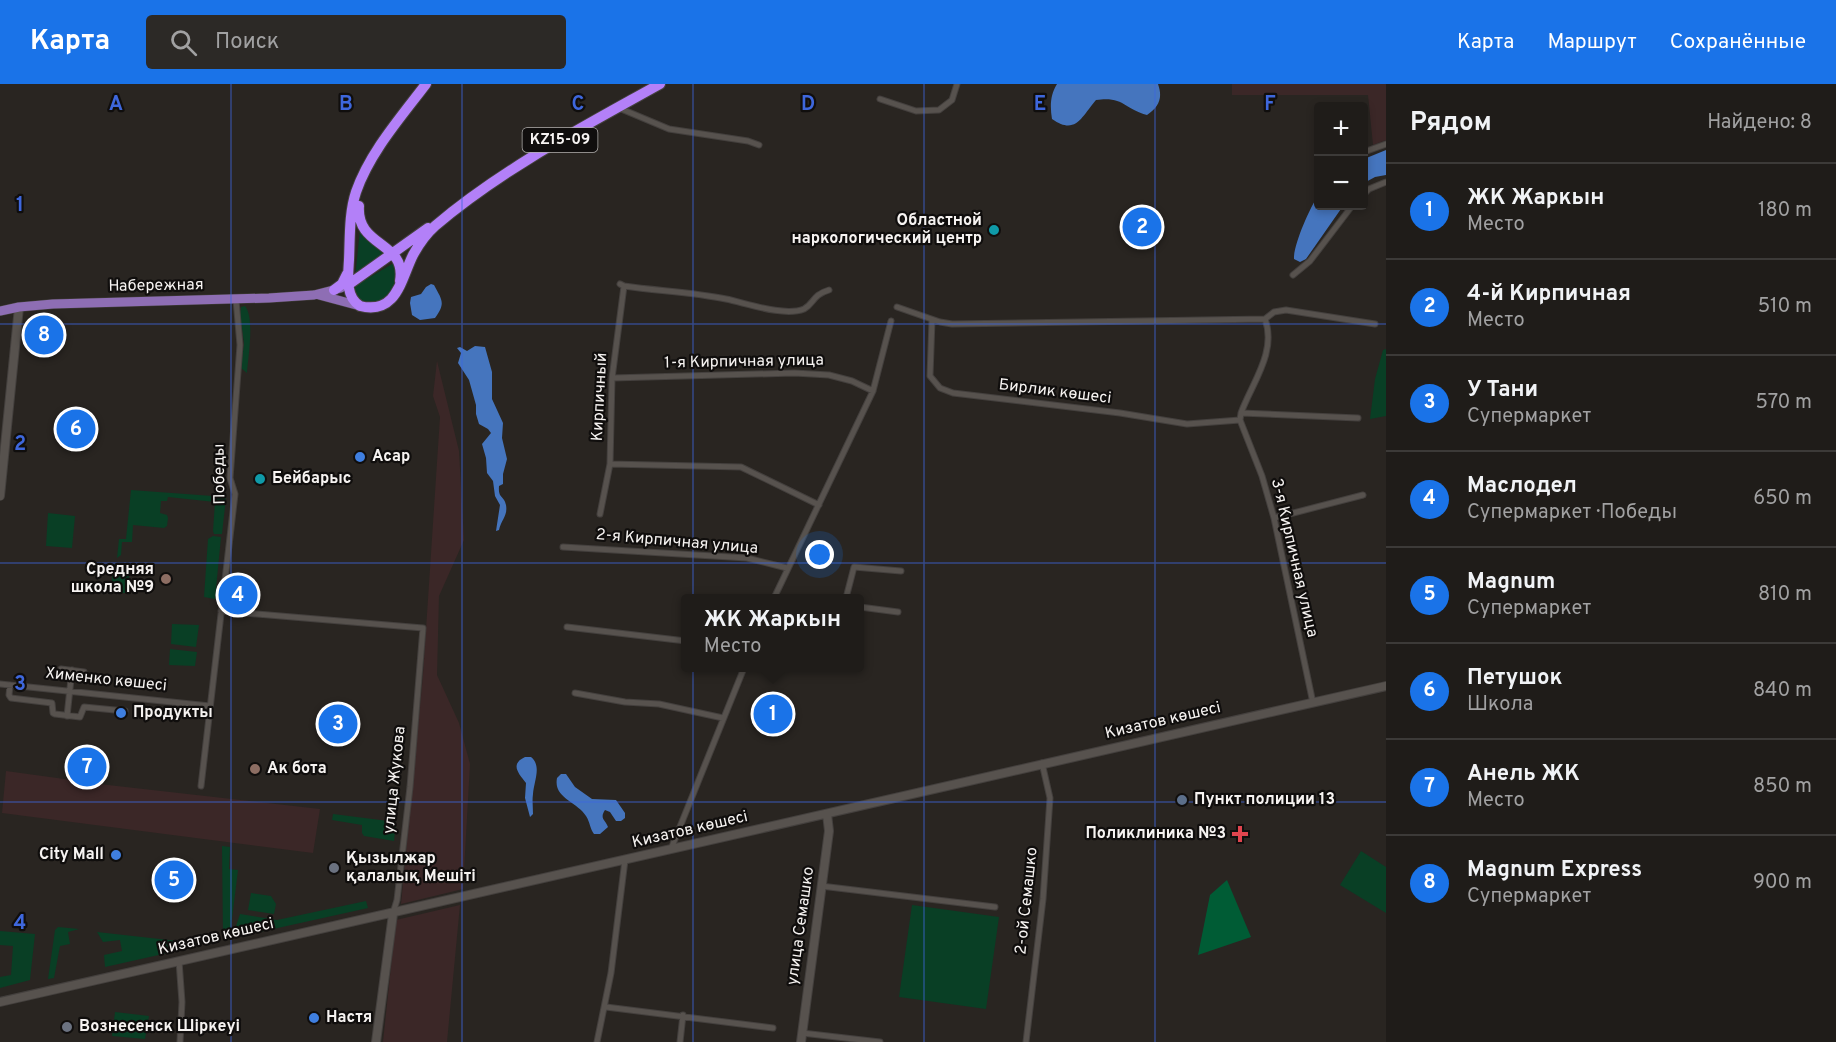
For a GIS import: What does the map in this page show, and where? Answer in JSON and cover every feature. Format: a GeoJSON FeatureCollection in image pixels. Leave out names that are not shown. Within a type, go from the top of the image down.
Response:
{"type":"FeatureCollection","features":[{"type":"Feature","properties":{"kind":"highway"},"geometry":{"type":"LineString","coordinates":[[427,84],[370,174],[360,198],[359,216],[362,226],[369,235],[392,253],[401,268],[397,292],[383,305],[371,308],[360,306],[352,299],[348,285],[353,207],[359,184],[380,147],[427,84]]}},
{"type":"Feature","properties":{"kind":"highway","name":"KZ15-09"},"geometry":{"type":"LineString","coordinates":[[348,285],[547,148],[660,84]]}},
{"type":"Feature","properties":{"kind":"highway","name":"KZ15-09"},"geometry":{"type":"LineString","coordinates":[[397,292],[413,255],[427,235],[465,203]]}},
{"type":"Feature","properties":{"kind":"highway"},"geometry":{"type":"LineString","coordinates":[[377,264],[390,261],[401,268]]}},
{"type":"Feature","properties":{"kind":"highway"},"geometry":{"type":"LineString","coordinates":[[334,290],[345,281],[348,265]]}},
{"type":"Feature","properties":{"kind":"main road","name":"Набережная"},"geometry":{"type":"LineString","coordinates":[[0,311],[19,307],[85,303],[236,300],[314,295],[348,285]]}},
{"type":"Feature","properties":{"kind":"main road","name":"Набережная"},"geometry":{"type":"LineString","coordinates":[[314,295],[339,299],[360,306]]}},
{"type":"Feature","properties":{"kind":"main road"},"geometry":{"type":"LineString","coordinates":[[0,496],[19,307]]}},
{"type":"Feature","properties":{"kind":"main road","name":"Кизатов көшесі"},"geometry":{"type":"LineString","coordinates":[[0,1002],[1386,686]]}},
{"type":"Feature","properties":{"kind":"main road","name":"улица Семашко"},"geometry":{"type":"LineString","coordinates":[[802,1037],[829,831],[827,814]]}},
{"type":"Feature","properties":{"kind":"main road","name":"улица Жукова"},"geometry":{"type":"LineString","coordinates":[[376,1042],[393,914]]}},
{"type":"Feature","properties":{"kind":"street"},"geometry":{"type":"LineString","coordinates":[[879,99],[916,111],[939,110],[952,99],[957,84]]}},
{"type":"Feature","properties":{"kind":"street"},"geometry":{"type":"LineString","coordinates":[[617,108],[669,129],[748,141],[759,145]]}},
{"type":"Feature","properties":{"kind":"street"},"geometry":{"type":"LineString","coordinates":[[1368,151],[1386,144]]}},
{"type":"Feature","properties":{"kind":"street"},"geometry":{"type":"LineString","coordinates":[[1368,190],[1386,182]]}},
{"type":"Feature","properties":{"kind":"street"},"geometry":{"type":"LineString","coordinates":[[1293,275],[1310,261],[1349,210]]}},
{"type":"Feature","properties":{"kind":"street","name":"Кирпичный"},"geometry":{"type":"LineString","coordinates":[[600,514],[610,464],[612,378],[622,285],[726,299],[766,309],[798,310],[808,306],[819,293],[829,290]]}},
{"type":"Feature","properties":{"kind":"street","name":"Победы"},"geometry":{"type":"LineString","coordinates":[[201,786],[235,494],[230,478],[240,345],[236,300]]}},
{"type":"Feature","properties":{"kind":"street"},"geometry":{"type":"LineString","coordinates":[[897,307],[932,320],[952,324],[1265,319],[1274,312],[1286,310],[1375,324]]}},
{"type":"Feature","properties":{"kind":"street"},"geometry":{"type":"LineString","coordinates":[[1265,319],[1269,333],[1267,349],[1240,416],[1358,418]]}},
{"type":"Feature","properties":{"kind":"street","name":"Бирлик көшесі"},"geometry":{"type":"LineString","coordinates":[[932,320],[930,376],[940,388],[953,393],[1120,413],[1187,424],[1240,416]]}},
{"type":"Feature","properties":{"kind":"street"},"geometry":{"type":"LineString","coordinates":[[776,594],[873,391],[891,321]]}},
{"type":"Feature","properties":{"kind":"street","name":"1-я Кирпичная улица"},"geometry":{"type":"LineString","coordinates":[[612,378],[794,373],[829,375],[852,381],[873,391]]}},
{"type":"Feature","properties":{"kind":"street","name":"3-я Кирпичная улица"},"geometry":{"type":"LineString","coordinates":[[1240,416],[1262,476],[1274,518],[1312,703]]}},
{"type":"Feature","properties":{"kind":"street"},"geometry":{"type":"LineString","coordinates":[[610,464],[741,466],[819,505]]}},
{"type":"Feature","properties":{"kind":"street"},"geometry":{"type":"LineString","coordinates":[[1274,518],[1363,495]]}},
{"type":"Feature","properties":{"kind":"street","name":"2-я Кирпичная улица"},"geometry":{"type":"LineString","coordinates":[[563,547],[741,558],[787,568]]}},
{"type":"Feature","properties":{"kind":"street"},"geometry":{"type":"LineString","coordinates":[[847,594],[855,567],[901,571]]}},
{"type":"Feature","properties":{"kind":"street"},"geometry":{"type":"LineString","coordinates":[[864,608],[898,612]]}},
{"type":"Feature","properties":{"kind":"street","name":"улица Жукова"},"geometry":{"type":"LineString","coordinates":[[221,611],[423,628],[409,793],[397,900],[393,914]]}},
{"type":"Feature","properties":{"kind":"street"},"geometry":{"type":"LineString","coordinates":[[567,627],[681,639]]}},
{"type":"Feature","properties":{"kind":"street"},"geometry":{"type":"LineString","coordinates":[[61,669],[84,672]]}},
{"type":"Feature","properties":{"kind":"street"},"geometry":{"type":"LineString","coordinates":[[67,716],[72,670]]}},
{"type":"Feature","properties":{"kind":"street"},"geometry":{"type":"LineString","coordinates":[[671,849],[742,672]]}},
{"type":"Feature","properties":{"kind":"street","name":"Хименко көшесі"},"geometry":{"type":"LineString","coordinates":[[0,684],[210,706]]}},
{"type":"Feature","properties":{"kind":"street"},"geometry":{"type":"LineString","coordinates":[[10,685],[11,698],[51,703],[53,714],[81,717],[84,707],[125,711]]}},
{"type":"Feature","properties":{"kind":"street"},"geometry":{"type":"LineString","coordinates":[[575,693],[658,705],[723,718]]}},
{"type":"Feature","properties":{"kind":"street","name":"2-ой Семашко"},"geometry":{"type":"LineString","coordinates":[[1026,1042],[1042,899],[1050,798],[1042,763]]}},
{"type":"Feature","properties":{"kind":"street"},"geometry":{"type":"LineString","coordinates":[[597,1042],[606,1007],[625,860]]}},
{"type":"Feature","properties":{"kind":"street"},"geometry":{"type":"LineString","coordinates":[[821,886],[995,907]]}},
{"type":"Feature","properties":{"kind":"street"},"geometry":{"type":"LineString","coordinates":[[179,961],[182,1002],[180,1042]]}},
{"type":"Feature","properties":{"kind":"street"},"geometry":{"type":"LineString","coordinates":[[606,1007],[773,1028]]}},
{"type":"Feature","properties":{"kind":"street"},"geometry":{"type":"LineString","coordinates":[[680,1042],[683,1016]]}},
{"type":"Feature","properties":{"kind":"street"},"geometry":{"type":"LineString","coordinates":[[802,1037],[879,1042]]}},
{"type":"Feature","properties":{"kind":"shaded area"},"geometry":{"type":"Polygon","coordinates":[[[1232,84],[1386,84],[1386,140],[1373,145],[1368,95],[1232,95],[1232,84]]]}},
{"type":"Feature","properties":{"kind":"shaded area"},"geometry":{"type":"Polygon","coordinates":[[[437,361],[459,451],[464,540],[439,596],[437,675],[459,723],[470,764],[463,889],[401,904],[423,675],[440,417],[433,396],[437,361]]]}},
{"type":"Feature","properties":{"kind":"shaded area"},"geometry":{"type":"Polygon","coordinates":[[[6,771],[320,809],[313,853],[2,813],[6,771]]]}},
{"type":"Feature","properties":{"kind":"shaded area"},"geometry":{"type":"Polygon","coordinates":[[[460,905],[447,1042],[383,1042],[396,920],[460,905]]]}},
{"type":"Feature","properties":{"kind":"green space"},"geometry":{"type":"Polygon","coordinates":[[[360,230],[370,242],[388,254],[355,278],[360,230]]]}},
{"type":"Feature","properties":{"kind":"green space"},"geometry":{"type":"Polygon","coordinates":[[[392,264],[397,265],[396,284],[385,299],[369,304],[356,299],[355,286],[392,264]]]}},
{"type":"Feature","properties":{"kind":"green space"},"geometry":{"type":"Polygon","coordinates":[[[245,306],[250,319],[247,373],[241,368],[244,343],[240,315],[241,307],[245,306]]]}},
{"type":"Feature","properties":{"kind":"green space"},"geometry":{"type":"Polygon","coordinates":[[[1386,349],[1386,416],[1370,419],[1375,379],[1383,350],[1386,349]]]}},
{"type":"Feature","properties":{"kind":"green space"},"geometry":{"type":"Polygon","coordinates":[[[131,490],[226,497],[222,534],[214,534],[213,531],[215,502],[168,497],[167,501],[161,501],[160,513],[167,515],[167,526],[164,528],[133,525],[132,542],[122,542],[121,555],[117,558],[119,539],[126,539],[131,490]]]}},
{"type":"Feature","properties":{"kind":"green space"},"geometry":{"type":"Polygon","coordinates":[[[48,513],[75,516],[72,548],[46,546],[48,513]]]}},
{"type":"Feature","properties":{"kind":"green space"},"geometry":{"type":"Polygon","coordinates":[[[213,536],[221,537],[215,599],[204,597],[208,539],[213,536]]]}},
{"type":"Feature","properties":{"kind":"green space"},"geometry":{"type":"Polygon","coordinates":[[[112,565],[119,566],[119,575],[129,576],[127,593],[112,593],[112,565]]]}},
{"type":"Feature","properties":{"kind":"green space"},"geometry":{"type":"Polygon","coordinates":[[[172,624],[199,625],[196,647],[171,644],[172,624]]]}},
{"type":"Feature","properties":{"kind":"green space"},"geometry":{"type":"Polygon","coordinates":[[[170,649],[197,652],[195,666],[169,665],[170,649]]]}},
{"type":"Feature","properties":{"kind":"green space"},"geometry":{"type":"Polygon","coordinates":[[[333,814],[396,822],[394,841],[364,836],[362,825],[332,820],[333,814]]]}},
{"type":"Feature","properties":{"kind":"green space"},"geometry":{"type":"Polygon","coordinates":[[[222,846],[230,847],[229,869],[238,870],[231,927],[226,937],[223,937],[222,846]]]}},
{"type":"Feature","properties":{"kind":"green space"},"geometry":{"type":"Polygon","coordinates":[[[1361,851],[1386,867],[1386,913],[1340,885],[1361,851]]]}},
{"type":"Feature","properties":{"kind":"green space"},"geometry":{"type":"Polygon","coordinates":[[[1227,880],[1251,937],[1198,955],[1210,895],[1227,880]]]}},
{"type":"Feature","properties":{"kind":"green space"},"geometry":{"type":"Polygon","coordinates":[[[251,893],[271,896],[276,904],[274,914],[248,910],[251,893]]]}},
{"type":"Feature","properties":{"kind":"green space"},"geometry":{"type":"Polygon","coordinates":[[[366,901],[368,908],[232,938],[240,914],[277,920],[366,901]]]}},
{"type":"Feature","properties":{"kind":"green space"},"geometry":{"type":"Polygon","coordinates":[[[912,905],[999,917],[986,1009],[899,997],[912,905]]]}},
{"type":"Feature","properties":{"kind":"green space"},"geometry":{"type":"Polygon","coordinates":[[[58,927],[79,929],[68,932],[70,944],[60,946],[54,978],[48,979],[55,930],[58,927]]]}},
{"type":"Feature","properties":{"kind":"green space"},"geometry":{"type":"Polygon","coordinates":[[[0,931],[35,934],[30,980],[0,988],[0,977],[11,975],[13,946],[0,945],[0,931]]]}},
{"type":"Feature","properties":{"kind":"green space"},"geometry":{"type":"Polygon","coordinates":[[[97,932],[178,941],[182,946],[181,950],[105,967],[104,955],[122,951],[120,940],[103,942],[97,932]]]}},
{"type":"Feature","properties":{"kind":"green space"},"geometry":{"type":"Polygon","coordinates":[[[115,1012],[149,1016],[145,1039],[112,1036],[115,1012]]]}},
{"type":"Feature","properties":{"kind":"water"},"geometry":{"type":"Polygon","coordinates":[[[1057,84],[1158,84],[1160,98],[1154,109],[1147,115],[1118,101],[1096,100],[1078,122],[1067,125],[1052,119],[1051,101],[1057,84]]]}},
{"type":"Feature","properties":{"kind":"water"},"geometry":{"type":"Polygon","coordinates":[[[1386,150],[1386,175],[1368,181],[1368,157],[1386,150]]]}},
{"type":"Feature","properties":{"kind":"water"},"geometry":{"type":"Polygon","coordinates":[[[1314,203],[1314,210],[1340,210],[1306,259],[1300,262],[1294,259],[1294,253],[1314,203]]]}},
{"type":"Feature","properties":{"kind":"water"},"geometry":{"type":"Polygon","coordinates":[[[431,284],[434,285],[441,298],[441,309],[435,318],[420,320],[412,315],[411,297],[421,294],[431,284]]]}},
{"type":"Feature","properties":{"kind":"water"},"geometry":{"type":"Polygon","coordinates":[[[475,346],[485,347],[492,372],[492,399],[503,423],[502,438],[507,459],[503,484],[499,486],[499,490],[506,509],[499,530],[496,531],[500,505],[495,496],[493,481],[487,473],[482,444],[491,433],[479,424],[469,380],[458,363],[461,353],[457,348],[460,347],[467,351],[475,346]]]}},
{"type":"Feature","properties":{"kind":"water"},"geometry":{"type":"Polygon","coordinates":[[[531,757],[537,769],[533,814],[530,817],[525,798],[526,783],[517,769],[520,760],[531,757]]]}},
{"type":"Feature","properties":{"kind":"water"},"geometry":{"type":"Polygon","coordinates":[[[561,774],[566,774],[575,787],[592,799],[616,800],[625,813],[625,818],[616,821],[610,812],[605,810],[603,817],[608,827],[600,834],[594,834],[582,811],[559,790],[557,778],[561,774]]]}},
{"type":"Feature","properties":{"kind":"place","name":"4-й Кирпичная"},"geometry":{"type":"Point","coordinates":[1142,227]}},
{"type":"Feature","properties":{"kind":"place","name":"Областной наркологический центр"},"geometry":{"type":"Point","coordinates":[994,230]}},
{"type":"Feature","properties":{"kind":"place","name":"Magnum Express"},"geometry":{"type":"Point","coordinates":[44,335]}},
{"type":"Feature","properties":{"kind":"place","name":"Петушок"},"geometry":{"type":"Point","coordinates":[76,429]}},
{"type":"Feature","properties":{"kind":"place","name":"Асар"},"geometry":{"type":"Point","coordinates":[360,457]}},
{"type":"Feature","properties":{"kind":"place","name":"Бейбарыс"},"geometry":{"type":"Point","coordinates":[260,479]}},
{"type":"Feature","properties":{"kind":"place","name":"Средняя школа №9"},"geometry":{"type":"Point","coordinates":[166,579]}},
{"type":"Feature","properties":{"kind":"place","name":"Маслодел"},"geometry":{"type":"Point","coordinates":[238,595]}},
{"type":"Feature","properties":{"kind":"place","name":"Продукты"},"geometry":{"type":"Point","coordinates":[121,713]}},
{"type":"Feature","properties":{"kind":"place","name":"ЖК Жаркын"},"geometry":{"type":"Point","coordinates":[773,714]}},
{"type":"Feature","properties":{"kind":"place","name":"У Тани"},"geometry":{"type":"Point","coordinates":[338,724]}},
{"type":"Feature","properties":{"kind":"place","name":"Анель ЖК"},"geometry":{"type":"Point","coordinates":[87,767]}},
{"type":"Feature","properties":{"kind":"place","name":"Ак бота"},"geometry":{"type":"Point","coordinates":[255,769]}},
{"type":"Feature","properties":{"kind":"place","name":"Пункт полиции 13"},"geometry":{"type":"Point","coordinates":[1182,800]}},
{"type":"Feature","properties":{"kind":"place","name":"Поликлиника №3"},"geometry":{"type":"Point","coordinates":[1240,834]}},
{"type":"Feature","properties":{"kind":"place","name":"City Mall"},"geometry":{"type":"Point","coordinates":[116,855]}},
{"type":"Feature","properties":{"kind":"place","name":"Қызылжар қалалық Мешіті"},"geometry":{"type":"Point","coordinates":[334,868]}},
{"type":"Feature","properties":{"kind":"place","name":"Magnum"},"geometry":{"type":"Point","coordinates":[174,880]}},
{"type":"Feature","properties":{"kind":"place","name":"Настя"},"geometry":{"type":"Point","coordinates":[314,1018]}},
{"type":"Feature","properties":{"kind":"place","name":"Вознесенск Шіркеуі"},"geometry":{"type":"Point","coordinates":[67,1027]}}]}
